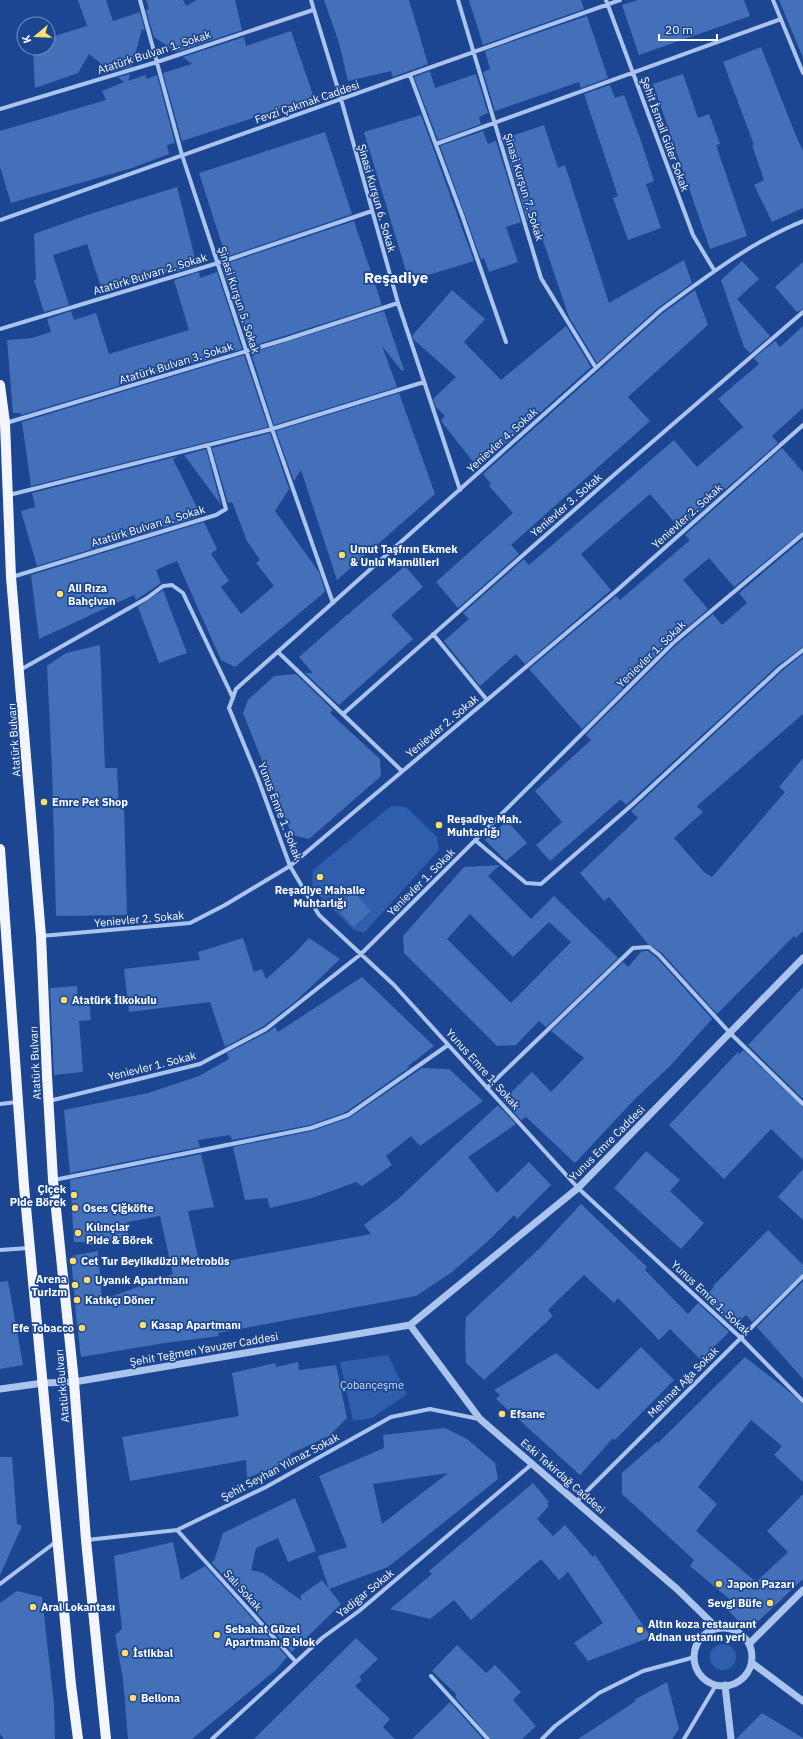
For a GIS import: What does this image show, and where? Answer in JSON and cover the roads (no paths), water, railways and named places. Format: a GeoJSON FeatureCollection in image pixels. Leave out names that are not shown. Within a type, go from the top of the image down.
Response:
{"type":"FeatureCollection","features":[{"type":"Feature","properties":{"kind":"main road","name":"Atatürk Bulvarı"},"geometry":{"type":"LineString","coordinates":[[0,385],[5,423],[11,577],[20,670],[41,936],[53,1180],[74,1382],[86,1540],[106,1739]]}},
{"type":"Feature","properties":{"kind":"main road","name":"Atatürk Bulvarı"},"geometry":{"type":"LineString","coordinates":[[0,849],[3,948],[57,1541],[71,1685],[78,1739]]}},
{"type":"Feature","properties":{"kind":"street","name":"Şinasi Kurşun 5. Sokak"},"geometry":{"type":"LineString","coordinates":[[140,0],[182,155],[272,429],[333,603]]}},
{"type":"Feature","properties":{"kind":"street","name":"Şinasi Kurşun 6. Sokak"},"geometry":{"type":"LineString","coordinates":[[311,0],[341,99],[398,304],[460,490]]}},
{"type":"Feature","properties":{"kind":"street","name":"Şinasi Kurşun 7. Sokak"},"geometry":{"type":"LineString","coordinates":[[458,0],[541,278],[596,368]]}},
{"type":"Feature","properties":{"kind":"street","name":"Fevzi Çakmak Caddesi"},"geometry":{"type":"LineString","coordinates":[[0,220],[410,75],[607,2],[620,0]]}},
{"type":"Feature","properties":{"kind":"street"},"geometry":{"type":"LineString","coordinates":[[773,0],[803,73]]}},
{"type":"Feature","properties":{"kind":"street","name":"Şehit İsmail Güler Sokak"},"geometry":{"type":"LineString","coordinates":[[607,2],[693,235],[714,270]]}},
{"type":"Feature","properties":{"kind":"street","name":"Atatürk Bulvarı 1. Sokak"},"geometry":{"type":"LineString","coordinates":[[0,109],[157,62],[313,10]]}},
{"type":"Feature","properties":{"kind":"street"},"geometry":{"type":"LineString","coordinates":[[436,144],[781,19]]}},
{"type":"Feature","properties":{"kind":"street"},"geometry":{"type":"LineString","coordinates":[[410,75],[462,215],[506,342]]}},
{"type":"Feature","properties":{"kind":"street","name":"Atatürk Bulvarı 2. Sokak"},"geometry":{"type":"LineString","coordinates":[[0,329],[218,263],[372,211]]}},
{"type":"Feature","properties":{"kind":"street","name":"Yenievler 4. Sokak"},"geometry":{"type":"LineString","coordinates":[[233,698],[236,689],[661,310],[714,270],[781,230],[803,221]]}},
{"type":"Feature","properties":{"kind":"street","name":"Atatürk Bulvarı 3. Sokak"},"geometry":{"type":"LineString","coordinates":[[5,423],[247,351],[398,304]]}},
{"type":"Feature","properties":{"kind":"street","name":"Yenievler 3. Sokak"},"geometry":{"type":"LineString","coordinates":[[343,714],[615,474],[803,312]]}},
{"type":"Feature","properties":{"kind":"street"},"geometry":{"type":"LineString","coordinates":[[9,496],[272,429],[424,382]]}},
{"type":"Feature","properties":{"kind":"street","name":"Yenievler 2. Sokak"},"geometry":{"type":"LineString","coordinates":[[41,936],[190,923],[225,905],[290,866],[615,592],[803,425]]}},
{"type":"Feature","properties":{"kind":"street","name":"Atatürk Bulvarı 4. Sokak"},"geometry":{"type":"LineString","coordinates":[[11,577],[216,515],[226,509],[208,445]]}},
{"type":"Feature","properties":{"kind":"street","name":"Yenievler 1. Sokak"},"geometry":{"type":"LineString","coordinates":[[49,1101],[200,1064],[266,1029],[361,954],[673,644],[803,534]]}},
{"type":"Feature","properties":{"kind":"street"},"geometry":{"type":"LineString","coordinates":[[20,670],[147,598],[163,586],[172,585],[183,593],[233,698]]}},
{"type":"Feature","properties":{"kind":"street"},"geometry":{"type":"LineString","coordinates":[[433,634],[487,700]]}},
{"type":"Feature","properties":{"kind":"street"},"geometry":{"type":"LineString","coordinates":[[475,840],[526,883],[541,884],[633,804],[780,668],[803,650]]}},
{"type":"Feature","properties":{"kind":"street"},"geometry":{"type":"LineString","coordinates":[[278,652],[402,771]]}},
{"type":"Feature","properties":{"kind":"street","name":"Yunus Emre 1. Sokak"},"geometry":{"type":"LineString","coordinates":[[233,698],[229,708],[257,776],[290,866],[319,915],[394,984],[578,1188],[741,1338],[803,1400]]}},
{"type":"Feature","properties":{"kind":"street"},"geometry":{"type":"LineString","coordinates":[[487,1088],[633,948],[648,947],[659,955],[730,1033],[803,1104]]}},
{"type":"Feature","properties":{"kind":"street","name":"Yunus Emre Caddesi"},"geometry":{"type":"LineString","coordinates":[[410,1325],[578,1188],[803,958]]}},
{"type":"Feature","properties":{"kind":"street"},"geometry":{"type":"LineString","coordinates":[[53,1180],[311,1128],[348,1115],[448,1045]]}},
{"type":"Feature","properties":{"kind":"street"},"geometry":{"type":"LineString","coordinates":[[0,1104],[18,1102]]}},
{"type":"Feature","properties":{"kind":"street"},"geometry":{"type":"LineString","coordinates":[[0,1250],[30,1248]]}},
{"type":"Feature","properties":{"kind":"street","name":"Mehmet Ağa Sokak"},"geometry":{"type":"LineString","coordinates":[[576,1502],[803,1276]]}},
{"type":"Feature","properties":{"kind":"street","name":"Şehit Teğmen Yavuzer Caddesi"},"geometry":{"type":"LineString","coordinates":[[0,1389],[43,1383],[74,1382],[410,1325]]}},
{"type":"Feature","properties":{"kind":"street","name":"Eski Tekirdağ Caddesi"},"geometry":{"type":"LineString","coordinates":[[410,1325],[480,1419],[677,1589],[717,1628]]}},
{"type":"Feature","properties":{"kind":"street","name":"Şehit Seyhan Yılmaz Sokak"},"geometry":{"type":"LineString","coordinates":[[86,1540],[177,1530],[266,1487],[391,1417],[430,1409],[480,1419]]}},
{"type":"Feature","properties":{"kind":"street","name":"Yadigar Sokak"},"geometry":{"type":"LineString","coordinates":[[212,1739],[322,1638],[359,1610],[532,1464]]}},
{"type":"Feature","properties":{"kind":"street","name":"Salı Sokak"},"geometry":{"type":"LineString","coordinates":[[177,1530],[296,1662]]}},
{"type":"Feature","properties":{"kind":"street"},"geometry":{"type":"LineString","coordinates":[[0,1584],[57,1541]]}},
{"type":"Feature","properties":{"kind":"street"},"geometry":{"type":"LineString","coordinates":[[749,1644],[803,1590]]}},
{"type":"Feature","properties":{"kind":"street"},"geometry":{"type":"LineString","coordinates":[[717,1628],[736,1630],[749,1644],[752,1653],[752,1662],[748,1671],[734,1684],[716,1685],[707,1681],[696,1666],[696,1647],[701,1638],[708,1632],[717,1628]]}},
{"type":"Feature","properties":{"kind":"street"},"geometry":{"type":"LineString","coordinates":[[542,1739],[555,1726],[599,1693],[643,1671],[695,1656]]}},
{"type":"Feature","properties":{"kind":"street"},"geometry":{"type":"LineString","coordinates":[[752,1662],[803,1701]]}},
{"type":"Feature","properties":{"kind":"street"},"geometry":{"type":"LineString","coordinates":[[431,1676],[488,1739]]}},
{"type":"Feature","properties":{"kind":"street"},"geometry":{"type":"LineString","coordinates":[[684,1739],[716,1685]]}},
{"type":"Feature","properties":{"kind":"street"},"geometry":{"type":"LineString","coordinates":[[725,1685],[731,1739]]}},
{"type":"Feature","properties":{"kind":"place","name":"Umut Taşfırın Ekmek & Unlu Mamülleri"},"geometry":{"type":"Point","coordinates":[342,555]}},
{"type":"Feature","properties":{"kind":"place","name":"Ali Rıza Bahçivan"},"geometry":{"type":"Point","coordinates":[60,594]}},
{"type":"Feature","properties":{"kind":"place","name":"Emre Pet Shop"},"geometry":{"type":"Point","coordinates":[44,802]}},
{"type":"Feature","properties":{"kind":"place","name":"Reşadiye Mah. Muhtarlığı"},"geometry":{"type":"Point","coordinates":[439,825]}},
{"type":"Feature","properties":{"kind":"place","name":"Reşadiye Mahalle Muhtarlığı"},"geometry":{"type":"Point","coordinates":[320,877]}},
{"type":"Feature","properties":{"kind":"place","name":"Atatürk İlkokulu"},"geometry":{"type":"Point","coordinates":[64,1000]}},
{"type":"Feature","properties":{"kind":"place","name":"Çiçek Pide Börek"},"geometry":{"type":"Point","coordinates":[74,1195]}},
{"type":"Feature","properties":{"kind":"place","name":"Oses Çiğköfte"},"geometry":{"type":"Point","coordinates":[75,1208]}},
{"type":"Feature","properties":{"kind":"place","name":"Kılınçlar Pide & Börek"},"geometry":{"type":"Point","coordinates":[78,1233]}},
{"type":"Feature","properties":{"kind":"place","name":"Cet Tur Beylikdüzü Metrobüs"},"geometry":{"type":"Point","coordinates":[73,1261]}},
{"type":"Feature","properties":{"kind":"place","name":"Uyanık Apartmanı"},"geometry":{"type":"Point","coordinates":[87,1280]}},
{"type":"Feature","properties":{"kind":"place","name":"Arena Turizm"},"geometry":{"type":"Point","coordinates":[75,1285]}},
{"type":"Feature","properties":{"kind":"place","name":"Katıkçı Döner"},"geometry":{"type":"Point","coordinates":[77,1300]}},
{"type":"Feature","properties":{"kind":"place","name":"Kasap Apartmanı"},"geometry":{"type":"Point","coordinates":[143,1325]}},
{"type":"Feature","properties":{"kind":"place","name":"Efe Tobacco"},"geometry":{"type":"Point","coordinates":[82,1328]}},
{"type":"Feature","properties":{"kind":"place","name":"Efsane"},"geometry":{"type":"Point","coordinates":[502,1414]}},
{"type":"Feature","properties":{"kind":"place","name":"Japon Pazarı"},"geometry":{"type":"Point","coordinates":[719,1584]}},
{"type":"Feature","properties":{"kind":"place","name":"Sevgi Büfe"},"geometry":{"type":"Point","coordinates":[770,1603]}},
{"type":"Feature","properties":{"kind":"place","name":"Aral Lokantası"},"geometry":{"type":"Point","coordinates":[33,1607]}},
{"type":"Feature","properties":{"kind":"place","name":"Altın koza restaurant Adnan ustanın yeri"},"geometry":{"type":"Point","coordinates":[640,1630]}},
{"type":"Feature","properties":{"kind":"place","name":"Sebahat Güzel Apartmanı B blok"},"geometry":{"type":"Point","coordinates":[217,1635]}},
{"type":"Feature","properties":{"kind":"place","name":"İstikbal"},"geometry":{"type":"Point","coordinates":[125,1653]}},
{"type":"Feature","properties":{"kind":"place","name":"Bellona"},"geometry":{"type":"Point","coordinates":[133,1698]}},
{"type":"Feature","properties":{"kind":"district","name":"Reşadiye"},"geometry":{"type":"Point","coordinates":[396,277]}},
{"type":"Feature","properties":{"kind":"park label","name":"Çobançeşme"},"geometry":{"type":"Point","coordinates":[372,1385]}}]}
